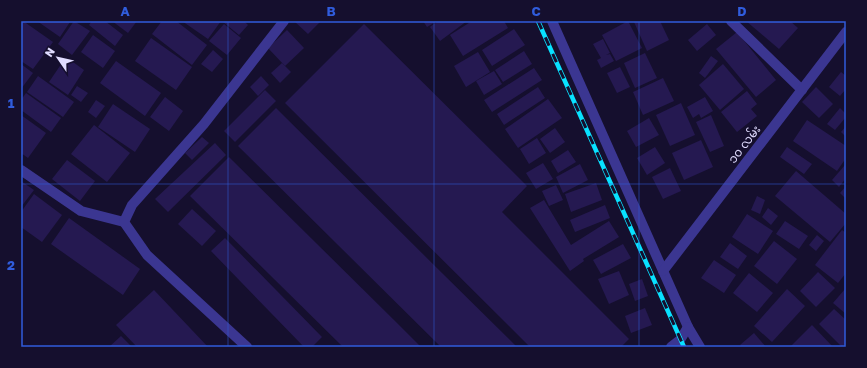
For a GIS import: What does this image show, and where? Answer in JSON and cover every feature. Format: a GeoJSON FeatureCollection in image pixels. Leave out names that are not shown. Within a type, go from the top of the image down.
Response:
{"type":"FeatureCollection","features":[{"type":"Feature","properties":{"kind":"street"},"geometry":{"type":"LineString","coordinates":[[124,222],[132,205],[204,124],[284,21]]}},
{"type":"Feature","properties":{"kind":"street"},"geometry":{"type":"LineString","coordinates":[[552,21],[688,327],[700,347]]}},
{"type":"Feature","properties":{"kind":"street"},"geometry":{"type":"LineString","coordinates":[[731,21],[802,90]]}},
{"type":"Feature","properties":{"kind":"street","name":"၁၀ လမ်း"},"geometry":{"type":"LineString","coordinates":[[663,271],[846,32]]}},
{"type":"Feature","properties":{"kind":"street"},"geometry":{"type":"LineString","coordinates":[[21,170],[81,211],[124,222],[147,255],[247,347]]}},
{"type":"Feature","properties":{"kind":"street"},"geometry":{"type":"LineString","coordinates":[[671,347],[680,340],[688,327]]}},
{"type":"Feature","properties":{"kind":"building"},"geometry":{"type":"Polygon","coordinates":[[[23,21],[53,42],[33,69],[21,61],[21,24],[23,21]]]}},
{"type":"Feature","properties":{"kind":"building"},"geometry":{"type":"Polygon","coordinates":[[[37,21],[69,21],[70,22],[60,37],[37,21]]]}},
{"type":"Feature","properties":{"kind":"building"},"geometry":{"type":"Polygon","coordinates":[[[74,21],[90,31],[72,55],[58,44],[74,21]]]}},
{"type":"Feature","properties":{"kind":"building"},"geometry":{"type":"Polygon","coordinates":[[[92,21],[105,21],[123,35],[115,46],[89,25],[92,21]]]}},
{"type":"Feature","properties":{"kind":"building"},"geometry":{"type":"Polygon","coordinates":[[[112,21],[137,21],[128,33],[112,21]]]}},
{"type":"Feature","properties":{"kind":"building"},"geometry":{"type":"Polygon","coordinates":[[[162,21],[176,21],[207,45],[192,65],[152,34],[162,21]]]}},
{"type":"Feature","properties":{"kind":"building"},"geometry":{"type":"Polygon","coordinates":[[[182,21],[221,21],[208,39],[182,21]]]}},
{"type":"Feature","properties":{"kind":"building"},"geometry":{"type":"Polygon","coordinates":[[[222,21],[244,21],[248,25],[239,35],[222,21]]]}},
{"type":"Feature","properties":{"kind":"building"},"geometry":{"type":"Polygon","coordinates":[[[294,21],[321,21],[308,34],[294,21]]]}},
{"type":"Feature","properties":{"kind":"building"},"geometry":{"type":"Polygon","coordinates":[[[423,21],[437,21],[427,27],[423,21]]]}},
{"type":"Feature","properties":{"kind":"building"},"geometry":{"type":"Polygon","coordinates":[[[438,21],[467,21],[440,41],[430,27],[438,21]]]}},
{"type":"Feature","properties":{"kind":"building"},"geometry":{"type":"Polygon","coordinates":[[[472,21],[504,21],[508,28],[463,56],[450,35],[472,21]]]}},
{"type":"Feature","properties":{"kind":"building"},"geometry":{"type":"Polygon","coordinates":[[[628,21],[642,48],[616,61],[602,35],[628,21]]]}},
{"type":"Feature","properties":{"kind":"building"},"geometry":{"type":"Polygon","coordinates":[[[660,21],[669,40],[647,51],[634,22],[660,21]]]}},
{"type":"Feature","properties":{"kind":"building"},"geometry":{"type":"Polygon","coordinates":[[[746,21],[790,21],[798,28],[779,49],[746,21]]]}},
{"type":"Feature","properties":{"kind":"building"},"geometry":{"type":"Polygon","coordinates":[[[224,24],[241,38],[227,55],[209,41],[224,24]]]}},
{"type":"Feature","properties":{"kind":"building"},"geometry":{"type":"Polygon","coordinates":[[[364,24],[527,186],[502,212],[629,339],[621,347],[530,347],[285,103],[364,24]]]}},
{"type":"Feature","properties":{"kind":"building"},"geometry":{"type":"Polygon","coordinates":[[[707,24],[716,35],[697,51],[688,40],[707,24]]]}},
{"type":"Feature","properties":{"kind":"building"},"geometry":{"type":"Polygon","coordinates":[[[514,29],[525,45],[492,66],[482,50],[514,29]]]}},
{"type":"Feature","properties":{"kind":"building"},"geometry":{"type":"Polygon","coordinates":[[[287,30],[304,48],[285,66],[268,48],[287,30]]]}},
{"type":"Feature","properties":{"kind":"building"},"geometry":{"type":"Polygon","coordinates":[[[737,32],[776,80],[756,97],[716,49],[737,32]]]}},
{"type":"Feature","properties":{"kind":"building"},"geometry":{"type":"Polygon","coordinates":[[[93,35],[115,51],[103,68],[81,52],[93,35]]]}},
{"type":"Feature","properties":{"kind":"building"},"geometry":{"type":"Polygon","coordinates":[[[151,38],[192,67],[176,90],[135,61],[151,38]]]}},
{"type":"Feature","properties":{"kind":"building"},"geometry":{"type":"Polygon","coordinates":[[[603,39],[610,53],[606,55],[610,54],[614,61],[601,68],[597,60],[601,58],[593,44],[603,39]]]}},
{"type":"Feature","properties":{"kind":"building"},"geometry":{"type":"Polygon","coordinates":[[[213,50],[223,59],[212,72],[201,64],[213,50]]]}},
{"type":"Feature","properties":{"kind":"building"},"geometry":{"type":"Polygon","coordinates":[[[524,51],[532,64],[503,82],[495,70],[524,51]]]}},
{"type":"Feature","properties":{"kind":"building"},"geometry":{"type":"Polygon","coordinates":[[[478,52],[490,72],[466,87],[454,66],[478,52]]]}},
{"type":"Feature","properties":{"kind":"building"},"geometry":{"type":"Polygon","coordinates":[[[645,53],[657,78],[635,88],[624,63],[645,53]]]}},
{"type":"Feature","properties":{"kind":"building"},"geometry":{"type":"Polygon","coordinates":[[[711,56],[718,61],[705,78],[699,73],[711,56]]]}},
{"type":"Feature","properties":{"kind":"building"},"geometry":{"type":"Polygon","coordinates":[[[66,57],[84,70],[68,95],[49,82],[66,57]]]}},
{"type":"Feature","properties":{"kind":"building"},"geometry":{"type":"Polygon","coordinates":[[[116,61],[161,93],[145,116],[100,83],[116,61]]]}},
{"type":"Feature","properties":{"kind":"building"},"geometry":{"type":"Polygon","coordinates":[[[282,63],[291,72],[280,83],[271,73],[282,63]]]}},
{"type":"Feature","properties":{"kind":"building"},"geometry":{"type":"Polygon","coordinates":[[[21,64],[33,73],[21,89],[21,64]]]}},
{"type":"Feature","properties":{"kind":"building"},"geometry":{"type":"Polygon","coordinates":[[[723,64],[744,89],[720,110],[699,85],[723,64]]]}},
{"type":"Feature","properties":{"kind":"building"},"geometry":{"type":"Polygon","coordinates":[[[620,67],[630,87],[617,93],[607,73],[620,67]]]}},
{"type":"Feature","properties":{"kind":"building"},"geometry":{"type":"Polygon","coordinates":[[[534,68],[542,80],[492,112],[484,100],[534,68]]]}},
{"type":"Feature","properties":{"kind":"building"},"geometry":{"type":"Polygon","coordinates":[[[494,71],[502,84],[484,95],[476,81],[494,71]]]}},
{"type":"Feature","properties":{"kind":"building"},"geometry":{"type":"Polygon","coordinates":[[[841,72],[846,76],[846,89],[840,96],[829,87],[841,72]]]}},
{"type":"Feature","properties":{"kind":"building"},"geometry":{"type":"Polygon","coordinates":[[[38,76],[74,102],[63,117],[27,92],[38,76]]]}},
{"type":"Feature","properties":{"kind":"building"},"geometry":{"type":"Polygon","coordinates":[[[261,76],[269,85],[258,96],[250,87],[261,76]]]}},
{"type":"Feature","properties":{"kind":"building"},"geometry":{"type":"Polygon","coordinates":[[[663,78],[674,101],[643,115],[633,92],[663,78]]]}},
{"type":"Feature","properties":{"kind":"building"},"geometry":{"type":"Polygon","coordinates":[[[77,86],[88,93],[81,102],[71,95],[77,86]]]}},
{"type":"Feature","properties":{"kind":"building"},"geometry":{"type":"Polygon","coordinates":[[[538,87],[545,98],[504,125],[497,114],[538,87]]]}},
{"type":"Feature","properties":{"kind":"building"},"geometry":{"type":"Polygon","coordinates":[[[816,87],[833,104],[819,118],[802,102],[816,87]]]}},
{"type":"Feature","properties":{"kind":"building"},"geometry":{"type":"Polygon","coordinates":[[[265,90],[276,101],[235,142],[224,131],[265,90]]]}},
{"type":"Feature","properties":{"kind":"building"},"geometry":{"type":"Polygon","coordinates":[[[747,91],[757,104],[751,109],[757,116],[737,132],[721,112],[747,91]]]}},
{"type":"Feature","properties":{"kind":"building"},"geometry":{"type":"Polygon","coordinates":[[[26,93],[61,118],[51,132],[21,110],[21,100],[26,93]]]}},
{"type":"Feature","properties":{"kind":"building"},"geometry":{"type":"Polygon","coordinates":[[[165,97],[183,111],[169,131],[150,117],[165,97]]]}},
{"type":"Feature","properties":{"kind":"building"},"geometry":{"type":"Polygon","coordinates":[[[705,97],[713,111],[701,118],[699,114],[693,118],[687,107],[705,97]]]}},
{"type":"Feature","properties":{"kind":"building"},"geometry":{"type":"Polygon","coordinates":[[[548,99],[562,118],[518,148],[505,129],[548,99]]]}},
{"type":"Feature","properties":{"kind":"building"},"geometry":{"type":"Polygon","coordinates":[[[96,100],[105,106],[96,118],[88,112],[96,100]]]}},
{"type":"Feature","properties":{"kind":"building"},"geometry":{"type":"Polygon","coordinates":[[[681,103],[695,135],[670,146],[656,115],[681,103]]]}},
{"type":"Feature","properties":{"kind":"building"},"geometry":{"type":"Polygon","coordinates":[[[113,104],[150,129],[135,152],[98,127],[113,104]]]}},
{"type":"Feature","properties":{"kind":"building"},"geometry":{"type":"Polygon","coordinates":[[[276,108],[517,347],[441,347],[238,146],[276,108]]]}},
{"type":"Feature","properties":{"kind":"building"},"geometry":{"type":"Polygon","coordinates":[[[840,108],[846,114],[846,117],[835,130],[827,124],[840,108]]]}},
{"type":"Feature","properties":{"kind":"building"},"geometry":{"type":"Polygon","coordinates":[[[21,115],[46,133],[28,158],[21,153],[21,115]]]}},
{"type":"Feature","properties":{"kind":"building"},"geometry":{"type":"Polygon","coordinates":[[[711,115],[724,146],[710,152],[696,122],[711,115]]]}},
{"type":"Feature","properties":{"kind":"building"},"geometry":{"type":"Polygon","coordinates":[[[649,118],[659,135],[636,147],[627,131],[649,118]]]}},
{"type":"Feature","properties":{"kind":"building"},"geometry":{"type":"Polygon","coordinates":[[[807,120],[846,146],[846,158],[837,171],[793,141],[807,120]]]}},
{"type":"Feature","properties":{"kind":"building"},"geometry":{"type":"Polygon","coordinates":[[[94,125],[130,153],[107,182],[71,154],[94,125]]]}},
{"type":"Feature","properties":{"kind":"building"},"geometry":{"type":"Polygon","coordinates":[[[846,126],[846,137],[841,132],[846,126]]]}},
{"type":"Feature","properties":{"kind":"building"},"geometry":{"type":"Polygon","coordinates":[[[555,128],[565,142],[550,153],[540,139],[555,128]]]}},
{"type":"Feature","properties":{"kind":"building"},"geometry":{"type":"Polygon","coordinates":[[[202,137],[209,143],[192,160],[185,153],[202,137]]]}},
{"type":"Feature","properties":{"kind":"building"},"geometry":{"type":"Polygon","coordinates":[[[537,138],[546,153],[529,164],[520,149],[537,138]]]}},
{"type":"Feature","properties":{"kind":"building"},"geometry":{"type":"Polygon","coordinates":[[[701,140],[713,167],[684,180],[672,153],[701,140]]]}},
{"type":"Feature","properties":{"kind":"building"},"geometry":{"type":"Polygon","coordinates":[[[215,143],[226,155],[168,212],[155,199],[215,143]]]}},
{"type":"Feature","properties":{"kind":"building"},"geometry":{"type":"Polygon","coordinates":[[[655,147],[665,163],[647,175],[637,158],[655,147]]]}},
{"type":"Feature","properties":{"kind":"building"},"geometry":{"type":"Polygon","coordinates":[[[787,147],[812,164],[804,174],[780,157],[787,147]]]}},
{"type":"Feature","properties":{"kind":"building"},"geometry":{"type":"Polygon","coordinates":[[[568,150],[576,162],[558,173],[551,161],[568,150]]]}},
{"type":"Feature","properties":{"kind":"building"},"geometry":{"type":"Polygon","coordinates":[[[229,157],[421,347],[343,347],[190,196],[229,157]]]}},
{"type":"Feature","properties":{"kind":"building"},"geometry":{"type":"Polygon","coordinates":[[[67,160],[95,181],[80,201],[52,179],[67,160]]]}},
{"type":"Feature","properties":{"kind":"building"},"geometry":{"type":"Polygon","coordinates":[[[543,163],[553,179],[536,189],[526,173],[543,163]]]}},
{"type":"Feature","properties":{"kind":"building"},"geometry":{"type":"Polygon","coordinates":[[[580,164],[588,180],[563,193],[556,177],[580,164]]]}},
{"type":"Feature","properties":{"kind":"building"},"geometry":{"type":"Polygon","coordinates":[[[845,165],[846,178],[839,187],[832,180],[845,165]]]}},
{"type":"Feature","properties":{"kind":"building"},"geometry":{"type":"Polygon","coordinates":[[[670,168],[681,191],[663,199],[652,177],[670,168]]]}},
{"type":"Feature","properties":{"kind":"building"},"geometry":{"type":"Polygon","coordinates":[[[796,171],[846,214],[846,223],[830,242],[775,196],[796,171]]]}},
{"type":"Feature","properties":{"kind":"building"},"geometry":{"type":"Polygon","coordinates":[[[21,181],[34,190],[21,207],[21,181]]]}},
{"type":"Feature","properties":{"kind":"building"},"geometry":{"type":"Polygon","coordinates":[[[596,183],[602,200],[571,212],[565,194],[596,183]]]}},
{"type":"Feature","properties":{"kind":"building"},"geometry":{"type":"Polygon","coordinates":[[[556,185],[563,200],[549,206],[542,191],[556,185]]]}},
{"type":"Feature","properties":{"kind":"building"},"geometry":{"type":"Polygon","coordinates":[[[846,186],[846,199],[840,193],[846,186]]]}},
{"type":"Feature","properties":{"kind":"building"},"geometry":{"type":"Polygon","coordinates":[[[34,194],[62,215],[42,242],[21,227],[21,212],[34,194]]]}},
{"type":"Feature","properties":{"kind":"building"},"geometry":{"type":"Polygon","coordinates":[[[757,196],[765,200],[760,214],[751,210],[757,196]]]}},
{"type":"Feature","properties":{"kind":"building"},"geometry":{"type":"Polygon","coordinates":[[[544,200],[571,245],[609,221],[619,237],[583,259],[584,261],[570,271],[530,208],[544,200]]]}},
{"type":"Feature","properties":{"kind":"building"},"geometry":{"type":"Polygon","coordinates":[[[605,205],[610,218],[575,232],[570,220],[605,205]]]}},
{"type":"Feature","properties":{"kind":"building"},"geometry":{"type":"Polygon","coordinates":[[[768,208],[778,216],[771,225],[762,217],[768,208]]]}},
{"type":"Feature","properties":{"kind":"building"},"geometry":{"type":"Polygon","coordinates":[[[192,209],[216,231],[202,246],[178,224],[192,209]]]}},
{"type":"Feature","properties":{"kind":"building"},"geometry":{"type":"Polygon","coordinates":[[[747,214],[773,231],[758,254],[732,237],[747,214]]]}},
{"type":"Feature","properties":{"kind":"building"},"geometry":{"type":"Polygon","coordinates":[[[69,218],[140,269],[123,295],[51,244],[69,218]]]}},
{"type":"Feature","properties":{"kind":"building"},"geometry":{"type":"Polygon","coordinates":[[[785,221],[808,236],[799,249],[776,234],[785,221]]]}},
{"type":"Feature","properties":{"kind":"building"},"geometry":{"type":"Polygon","coordinates":[[[842,230],[846,233],[846,273],[838,283],[815,265],[842,230]]]}},
{"type":"Feature","properties":{"kind":"building"},"geometry":{"type":"Polygon","coordinates":[[[817,235],[824,241],[816,251],[809,245],[817,235]]]}},
{"type":"Feature","properties":{"kind":"building"},"geometry":{"type":"Polygon","coordinates":[[[225,238],[322,337],[312,347],[304,347],[211,251],[225,238]]]}},
{"type":"Feature","properties":{"kind":"building"},"geometry":{"type":"Polygon","coordinates":[[[774,241],[797,259],[777,284],[754,266],[774,241]]]}},
{"type":"Feature","properties":{"kind":"building"},"geometry":{"type":"Polygon","coordinates":[[[730,243],[747,256],[738,269],[720,257],[730,243]]]}},
{"type":"Feature","properties":{"kind":"building"},"geometry":{"type":"Polygon","coordinates":[[[623,244],[631,258],[601,274],[593,260],[623,244]]]}},
{"type":"Feature","properties":{"kind":"building"},"geometry":{"type":"Polygon","coordinates":[[[714,260],[736,275],[724,293],[701,278],[714,260]]]}},
{"type":"Feature","properties":{"kind":"building"},"geometry":{"type":"Polygon","coordinates":[[[619,271],[629,295],[609,304],[598,279],[619,271]]]}},
{"type":"Feature","properties":{"kind":"building"},"geometry":{"type":"Polygon","coordinates":[[[818,272],[835,288],[816,307],[800,291],[818,272]]]}},
{"type":"Feature","properties":{"kind":"building"},"geometry":{"type":"Polygon","coordinates":[[[749,273],[773,293],[757,312],[733,293],[749,273]]]}},
{"type":"Feature","properties":{"kind":"building"},"geometry":{"type":"Polygon","coordinates":[[[642,279],[648,296],[635,301],[629,284],[642,279]]]}},
{"type":"Feature","properties":{"kind":"building"},"geometry":{"type":"Polygon","coordinates":[[[787,289],[805,306],[772,342],[754,326],[787,289]]]}},
{"type":"Feature","properties":{"kind":"building"},"geometry":{"type":"Polygon","coordinates":[[[845,289],[846,290],[846,314],[833,303],[845,289]]]}},
{"type":"Feature","properties":{"kind":"building"},"geometry":{"type":"Polygon","coordinates":[[[154,290],[208,347],[137,347],[116,325],[154,290]]]}},
{"type":"Feature","properties":{"kind":"building"},"geometry":{"type":"Polygon","coordinates":[[[645,308],[652,325],[631,333],[625,316],[645,308]]]}},
{"type":"Feature","properties":{"kind":"building"},"geometry":{"type":"Polygon","coordinates":[[[834,309],[846,320],[846,343],[842,347],[819,324],[834,309]]]}},
{"type":"Feature","properties":{"kind":"building"},"geometry":{"type":"Polygon","coordinates":[[[812,325],[833,347],[790,347],[812,325]]]}},
{"type":"Feature","properties":{"kind":"building"},"geometry":{"type":"Polygon","coordinates":[[[754,333],[766,347],[742,347],[740,345],[754,333]]]}},
{"type":"Feature","properties":{"kind":"building"},"geometry":{"type":"Polygon","coordinates":[[[121,336],[132,347],[109,347],[121,336]]]}},
{"type":"Feature","properties":{"kind":"railway"},"geometry":{"type":"LineString","coordinates":[[538,21],[684,347]]}}]}
